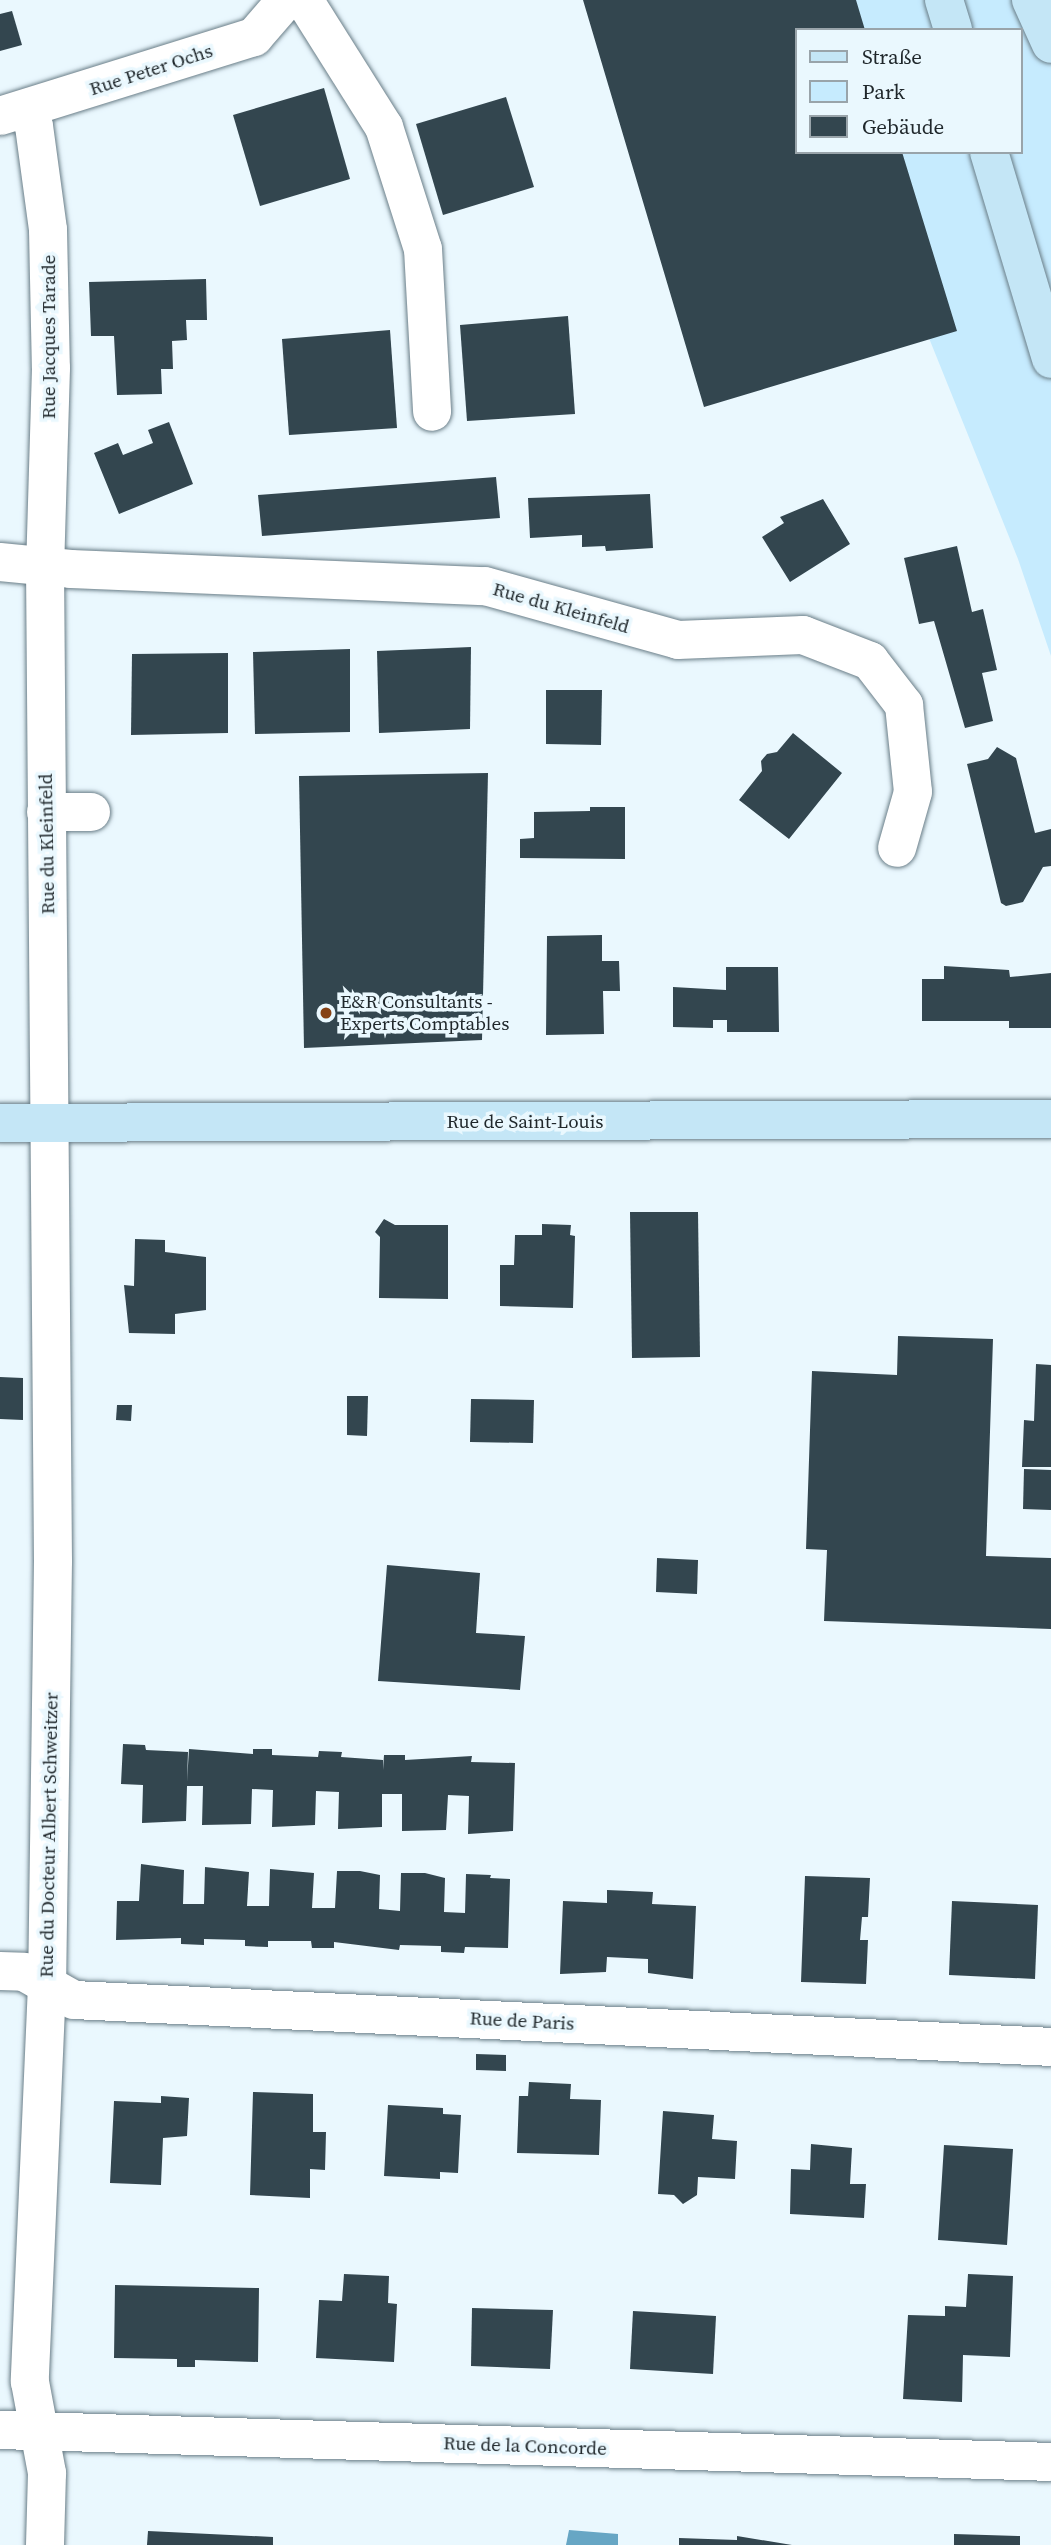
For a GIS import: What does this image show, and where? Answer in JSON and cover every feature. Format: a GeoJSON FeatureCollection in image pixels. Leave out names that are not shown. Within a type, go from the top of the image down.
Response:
{"type":"FeatureCollection","features":[{"type":"Feature","properties":{"kind":"main road"},"geometry":{"type":"LineString","coordinates":[[944,0],[952,28]]}},
{"type":"Feature","properties":{"kind":"main road"},"geometry":{"type":"LineString","coordinates":[[1031,0],[1051,44]]}},
{"type":"Feature","properties":{"kind":"main road"},"geometry":{"type":"LineString","coordinates":[[990,154],[1051,359]]}},
{"type":"Feature","properties":{"kind":"main road","name":"Rue de Saint-Louis"},"geometry":{"type":"LineString","coordinates":[[0,1123],[1051,1119]]}},
{"type":"Feature","properties":{"kind":"street","name":"Rue Peter Ochs"},"geometry":{"type":"LineString","coordinates":[[14,112],[254,37],[286,0]]}},
{"type":"Feature","properties":{"kind":"street"},"geometry":{"type":"LineString","coordinates":[[304,0],[384,127],[423,249],[432,412]]}},
{"type":"Feature","properties":{"kind":"street","name":"Rue Jacques Tarade"},"geometry":{"type":"LineString","coordinates":[[14,112],[34,125],[48,230],[51,368],[45,566]]}},
{"type":"Feature","properties":{"kind":"street","name":"Rue du Kleinfeld"},"geometry":{"type":"LineString","coordinates":[[0,562],[485,586],[678,640],[803,635],[870,661],[904,705],[913,792],[897,848]]}},
{"type":"Feature","properties":{"kind":"street","name":"Rue du Kleinfeld"},"geometry":{"type":"LineString","coordinates":[[45,566],[51,1122]]}},
{"type":"Feature","properties":{"kind":"street"},"geometry":{"type":"LineString","coordinates":[[46,812],[91,812]]}},
{"type":"Feature","properties":{"kind":"street","name":"Rue du Docteur Albert Schweitzer"},"geometry":{"type":"LineString","coordinates":[[45,2545],[47,2473],[30,2382],[47,1984],[53,1561],[51,1122]]}},
{"type":"Feature","properties":{"kind":"street","name":"Rue de Paris"},"geometry":{"type":"LineString","coordinates":[[0,1971],[24,1972],[74,2000],[1051,2047]]}},
{"type":"Feature","properties":{"kind":"street","name":"Rue de la Concorde"},"geometry":{"type":"LineString","coordinates":[[0,2430],[1047,2465]]}},
{"type":"Feature","properties":{"kind":"green space"},"geometry":{"type":"Polygon","coordinates":[[[792,0],[1051,0],[1051,656],[1018,559],[855,154],[1023,154],[1023,28],[803,28],[792,0]]]}},
{"type":"Feature","properties":{"kind":"shaded area"},"geometry":{"type":"Polygon","coordinates":[[[569,2530],[618,2534],[618,2545],[566,2545],[569,2530]]]}},
{"type":"Feature","properties":{"kind":"building"},"geometry":{"type":"Polygon","coordinates":[[[583,0],[856,0],[864,28],[796,28],[796,154],[903,154],[957,331],[704,407],[583,0]]]}},
{"type":"Feature","properties":{"kind":"building"},"geometry":{"type":"Polygon","coordinates":[[[12,11],[22,45],[0,51],[0,14],[12,11]]]}},
{"type":"Feature","properties":{"kind":"building"},"geometry":{"type":"Polygon","coordinates":[[[324,88],[350,179],[260,206],[233,115],[324,88]]]}},
{"type":"Feature","properties":{"kind":"building"},"geometry":{"type":"Polygon","coordinates":[[[506,97],[534,187],[443,215],[416,124],[506,97]]]}},
{"type":"Feature","properties":{"kind":"building"},"geometry":{"type":"Polygon","coordinates":[[[206,279],[207,320],[186,320],[187,340],[172,341],[173,369],[161,369],[162,394],[117,395],[114,336],[91,336],[89,282],[206,279]]]}},
{"type":"Feature","properties":{"kind":"building"},"geometry":{"type":"Polygon","coordinates":[[[568,316],[575,414],[467,421],[460,325],[568,316]]]}},
{"type":"Feature","properties":{"kind":"building"},"geometry":{"type":"Polygon","coordinates":[[[390,330],[397,428],[289,435],[282,339],[390,330]]]}},
{"type":"Feature","properties":{"kind":"building"},"geometry":{"type":"Polygon","coordinates":[[[169,422],[193,484],[119,514],[94,453],[118,443],[123,455],[153,443],[148,430],[169,422]]]}},
{"type":"Feature","properties":{"kind":"building"},"geometry":{"type":"Polygon","coordinates":[[[496,477],[500,518],[262,536],[258,495],[496,477]]]}},
{"type":"Feature","properties":{"kind":"building"},"geometry":{"type":"Polygon","coordinates":[[[650,494],[653,548],[606,551],[605,546],[582,547],[582,535],[530,538],[528,498],[650,494]]]}},
{"type":"Feature","properties":{"kind":"building"},"geometry":{"type":"Polygon","coordinates":[[[823,499],[850,544],[790,582],[762,537],[784,523],[780,517],[823,499]]]}},
{"type":"Feature","properties":{"kind":"building"},"geometry":{"type":"Polygon","coordinates":[[[957,546],[972,612],[983,609],[997,670],[982,673],[993,721],[965,728],[934,621],[919,624],[904,558],[957,546]]]}},
{"type":"Feature","properties":{"kind":"building"},"geometry":{"type":"Polygon","coordinates":[[[471,647],[470,729],[379,733],[377,651],[471,647]]]}},
{"type":"Feature","properties":{"kind":"building"},"geometry":{"type":"Polygon","coordinates":[[[350,649],[350,732],[255,734],[253,652],[350,649]]]}},
{"type":"Feature","properties":{"kind":"building"},"geometry":{"type":"Polygon","coordinates":[[[228,653],[228,733],[131,735],[132,654],[228,653]]]}},
{"type":"Feature","properties":{"kind":"building"},"geometry":{"type":"Polygon","coordinates":[[[546,690],[602,690],[601,745],[546,744],[546,690]]]}},
{"type":"Feature","properties":{"kind":"building"},"geometry":{"type":"Polygon","coordinates":[[[793,733],[842,773],[789,839],[739,800],[762,771],[761,761],[767,754],[777,752],[793,733]]]}},
{"type":"Feature","properties":{"kind":"building"},"geometry":{"type":"Polygon","coordinates":[[[997,747],[1016,758],[1035,833],[1051,829],[1051,866],[1043,867],[1023,902],[1006,906],[1001,903],[967,764],[988,759],[997,747]]]}},
{"type":"Feature","properties":{"kind":"building"},"geometry":{"type":"Polygon","coordinates":[[[488,773],[482,1040],[304,1048],[299,776],[488,773]]]}},
{"type":"Feature","properties":{"kind":"building"},"geometry":{"type":"Polygon","coordinates":[[[590,807],[625,807],[625,859],[520,858],[520,839],[534,838],[534,812],[590,811],[590,807]]]}},
{"type":"Feature","properties":{"kind":"building"},"geometry":{"type":"Polygon","coordinates":[[[602,935],[602,961],[619,961],[620,991],[603,991],[604,1034],[546,1035],[547,936],[602,935]]]}},
{"type":"Feature","properties":{"kind":"building"},"geometry":{"type":"Polygon","coordinates":[[[944,966],[1009,970],[1010,977],[1051,973],[1051,1028],[1009,1028],[1009,1021],[922,1021],[922,979],[944,979],[944,966]]]}},
{"type":"Feature","properties":{"kind":"building"},"geometry":{"type":"Polygon","coordinates":[[[726,967],[778,967],[779,1032],[727,1032],[727,1020],[713,1020],[713,1028],[673,1027],[673,987],[726,990],[726,967]]]}},
{"type":"Feature","properties":{"kind":"building"},"geometry":{"type":"Polygon","coordinates":[[[630,1212],[698,1212],[700,1357],[632,1358],[630,1212]]]}},
{"type":"Feature","properties":{"kind":"building"},"geometry":{"type":"Polygon","coordinates":[[[384,1219],[395,1225],[448,1225],[448,1299],[379,1298],[380,1237],[375,1232],[384,1219]]]}},
{"type":"Feature","properties":{"kind":"building"},"geometry":{"type":"Polygon","coordinates":[[[542,1224],[571,1225],[570,1235],[575,1236],[573,1308],[500,1306],[500,1265],[514,1265],[515,1235],[542,1235],[542,1224]]]}},
{"type":"Feature","properties":{"kind":"building"},"geometry":{"type":"Polygon","coordinates":[[[135,1239],[165,1240],[165,1252],[206,1257],[206,1310],[175,1314],[175,1334],[129,1333],[124,1285],[134,1286],[135,1239]]]}},
{"type":"Feature","properties":{"kind":"building"},"geometry":{"type":"Polygon","coordinates":[[[898,1336],[993,1339],[986,1556],[1051,1558],[1051,1629],[824,1621],[827,1550],[806,1549],[812,1371],[897,1375],[898,1336]]]}},
{"type":"Feature","properties":{"kind":"building"},"geometry":{"type":"Polygon","coordinates":[[[1036,1364],[1051,1365],[1051,1467],[1022,1467],[1024,1420],[1034,1421],[1036,1364]]]}},
{"type":"Feature","properties":{"kind":"building"},"geometry":{"type":"Polygon","coordinates":[[[0,1377],[23,1378],[23,1420],[0,1419],[0,1377]]]}},
{"type":"Feature","properties":{"kind":"building"},"geometry":{"type":"Polygon","coordinates":[[[347,1396],[368,1396],[367,1436],[347,1435],[347,1396]]]}},
{"type":"Feature","properties":{"kind":"building"},"geometry":{"type":"Polygon","coordinates":[[[471,1399],[534,1400],[533,1443],[470,1442],[471,1399]]]}},
{"type":"Feature","properties":{"kind":"building"},"geometry":{"type":"Polygon","coordinates":[[[117,1405],[132,1405],[131,1421],[116,1420],[117,1405]]]}},
{"type":"Feature","properties":{"kind":"building"},"geometry":{"type":"Polygon","coordinates":[[[1024,1469],[1051,1470],[1051,1510],[1023,1509],[1024,1469]]]}},
{"type":"Feature","properties":{"kind":"building"},"geometry":{"type":"Polygon","coordinates":[[[657,1558],[698,1560],[697,1594],[656,1592],[657,1558]]]}},
{"type":"Feature","properties":{"kind":"building"},"geometry":{"type":"Polygon","coordinates":[[[387,1565],[480,1573],[476,1633],[525,1636],[520,1690],[378,1681],[387,1565]]]}},
{"type":"Feature","properties":{"kind":"building"},"geometry":{"type":"Polygon","coordinates":[[[123,1744],[145,1745],[146,1750],[188,1752],[187,1782],[189,1749],[253,1754],[253,1749],[272,1749],[272,1755],[318,1757],[319,1751],[342,1752],[341,1757],[383,1760],[383,1770],[384,1755],[405,1755],[405,1760],[472,1756],[471,1762],[515,1763],[513,1831],[468,1834],[469,1796],[448,1795],[446,1830],[402,1831],[402,1794],[382,1794],[382,1827],[338,1829],[339,1792],[316,1791],[315,1825],[272,1827],[273,1790],[252,1789],[251,1824],[202,1825],[203,1786],[187,1786],[186,1821],[142,1823],[143,1785],[121,1784],[123,1744]]]}},
{"type":"Feature","properties":{"kind":"building"},"geometry":{"type":"Polygon","coordinates":[[[141,1864],[184,1870],[183,1904],[204,1904],[205,1867],[249,1872],[247,1906],[269,1906],[270,1869],[314,1873],[312,1908],[335,1908],[337,1871],[360,1871],[380,1875],[379,1909],[400,1911],[401,1873],[425,1873],[445,1878],[444,1912],[465,1913],[466,1874],[510,1879],[508,1948],[465,1947],[464,1953],[441,1952],[441,1946],[400,1945],[399,1950],[334,1942],[334,1948],[312,1948],[311,1941],[268,1941],[268,1947],[245,1946],[245,1940],[204,1939],[204,1945],[181,1944],[181,1938],[116,1940],[117,1901],[139,1901],[141,1864]]]}},
{"type":"Feature","properties":{"kind":"building"},"geometry":{"type":"Polygon","coordinates":[[[805,1876],[870,1878],[868,1917],[862,1917],[860,1940],[868,1940],[866,1984],[801,1982],[805,1876]]]}},
{"type":"Feature","properties":{"kind":"building"},"geometry":{"type":"Polygon","coordinates":[[[607,1890],[653,1892],[652,1904],[696,1906],[693,1979],[648,1973],[648,1959],[607,1957],[606,1972],[560,1974],[563,1901],[607,1903],[607,1890]]]}},
{"type":"Feature","properties":{"kind":"building"},"geometry":{"type":"Polygon","coordinates":[[[952,1901],[1038,1905],[1035,1979],[949,1975],[952,1901]]]}},
{"type":"Feature","properties":{"kind":"building"},"geometry":{"type":"Polygon","coordinates":[[[476,2054],[506,2055],[506,2071],[476,2070],[476,2054]]]}},
{"type":"Feature","properties":{"kind":"building"},"geometry":{"type":"Polygon","coordinates":[[[529,2082],[571,2084],[570,2099],[601,2100],[599,2155],[517,2153],[519,2096],[528,2096],[529,2082]]]}},
{"type":"Feature","properties":{"kind":"building"},"geometry":{"type":"Polygon","coordinates":[[[253,2092],[313,2094],[313,2132],[326,2132],[325,2170],[310,2169],[310,2198],[250,2195],[253,2092]]]}},
{"type":"Feature","properties":{"kind":"building"},"geometry":{"type":"Polygon","coordinates":[[[161,2096],[189,2098],[187,2136],[163,2138],[161,2185],[110,2183],[114,2101],[161,2103],[161,2096]]]}},
{"type":"Feature","properties":{"kind":"building"},"geometry":{"type":"Polygon","coordinates":[[[388,2105],[443,2108],[443,2114],[461,2115],[458,2173],[440,2172],[440,2179],[384,2176],[388,2105]]]}},
{"type":"Feature","properties":{"kind":"building"},"geometry":{"type":"Polygon","coordinates":[[[663,2111],[714,2115],[712,2139],[737,2141],[735,2179],[698,2177],[697,2195],[683,2204],[674,2195],[658,2194],[663,2111]]]}},
{"type":"Feature","properties":{"kind":"building"},"geometry":{"type":"Polygon","coordinates":[[[811,2144],[852,2148],[850,2184],[866,2184],[864,2218],[790,2214],[791,2169],[810,2170],[811,2144]]]}},
{"type":"Feature","properties":{"kind":"building"},"geometry":{"type":"Polygon","coordinates":[[[944,2145],[1013,2149],[1007,2245],[938,2240],[944,2145]]]}},
{"type":"Feature","properties":{"kind":"building"},"geometry":{"type":"Polygon","coordinates":[[[344,2274],[389,2276],[388,2303],[397,2304],[394,2362],[316,2358],[319,2300],[342,2301],[344,2274]]]}},
{"type":"Feature","properties":{"kind":"building"},"geometry":{"type":"Polygon","coordinates":[[[968,2274],[1013,2276],[1010,2357],[963,2355],[962,2402],[903,2399],[908,2315],[945,2316],[945,2306],[966,2307],[968,2274]]]}},
{"type":"Feature","properties":{"kind":"building"},"geometry":{"type":"Polygon","coordinates":[[[115,2285],[259,2288],[258,2362],[195,2360],[195,2367],[177,2367],[177,2359],[114,2358],[115,2285]]]}},
{"type":"Feature","properties":{"kind":"building"},"geometry":{"type":"Polygon","coordinates":[[[472,2308],[553,2310],[550,2369],[471,2366],[472,2308]]]}},
{"type":"Feature","properties":{"kind":"building"},"geometry":{"type":"Polygon","coordinates":[[[633,2311],[716,2316],[713,2374],[630,2369],[633,2311]]]}},
{"type":"Feature","properties":{"kind":"building"},"geometry":{"type":"Polygon","coordinates":[[[148,2531],[273,2537],[273,2545],[147,2545],[148,2531]]]}},
{"type":"Feature","properties":{"kind":"building"},"geometry":{"type":"Polygon","coordinates":[[[954,2534],[1020,2536],[1020,2545],[954,2545],[954,2534]]]}},
{"type":"Feature","properties":{"kind":"building"},"geometry":{"type":"Polygon","coordinates":[[[737,2536],[792,2545],[679,2545],[679,2538],[737,2540],[737,2536]]]}},
{"type":"Feature","properties":{"kind":"place","name":"E&R Consultants - Experts Comptables"},"geometry":{"type":"Point","coordinates":[326,1013]}}]}
